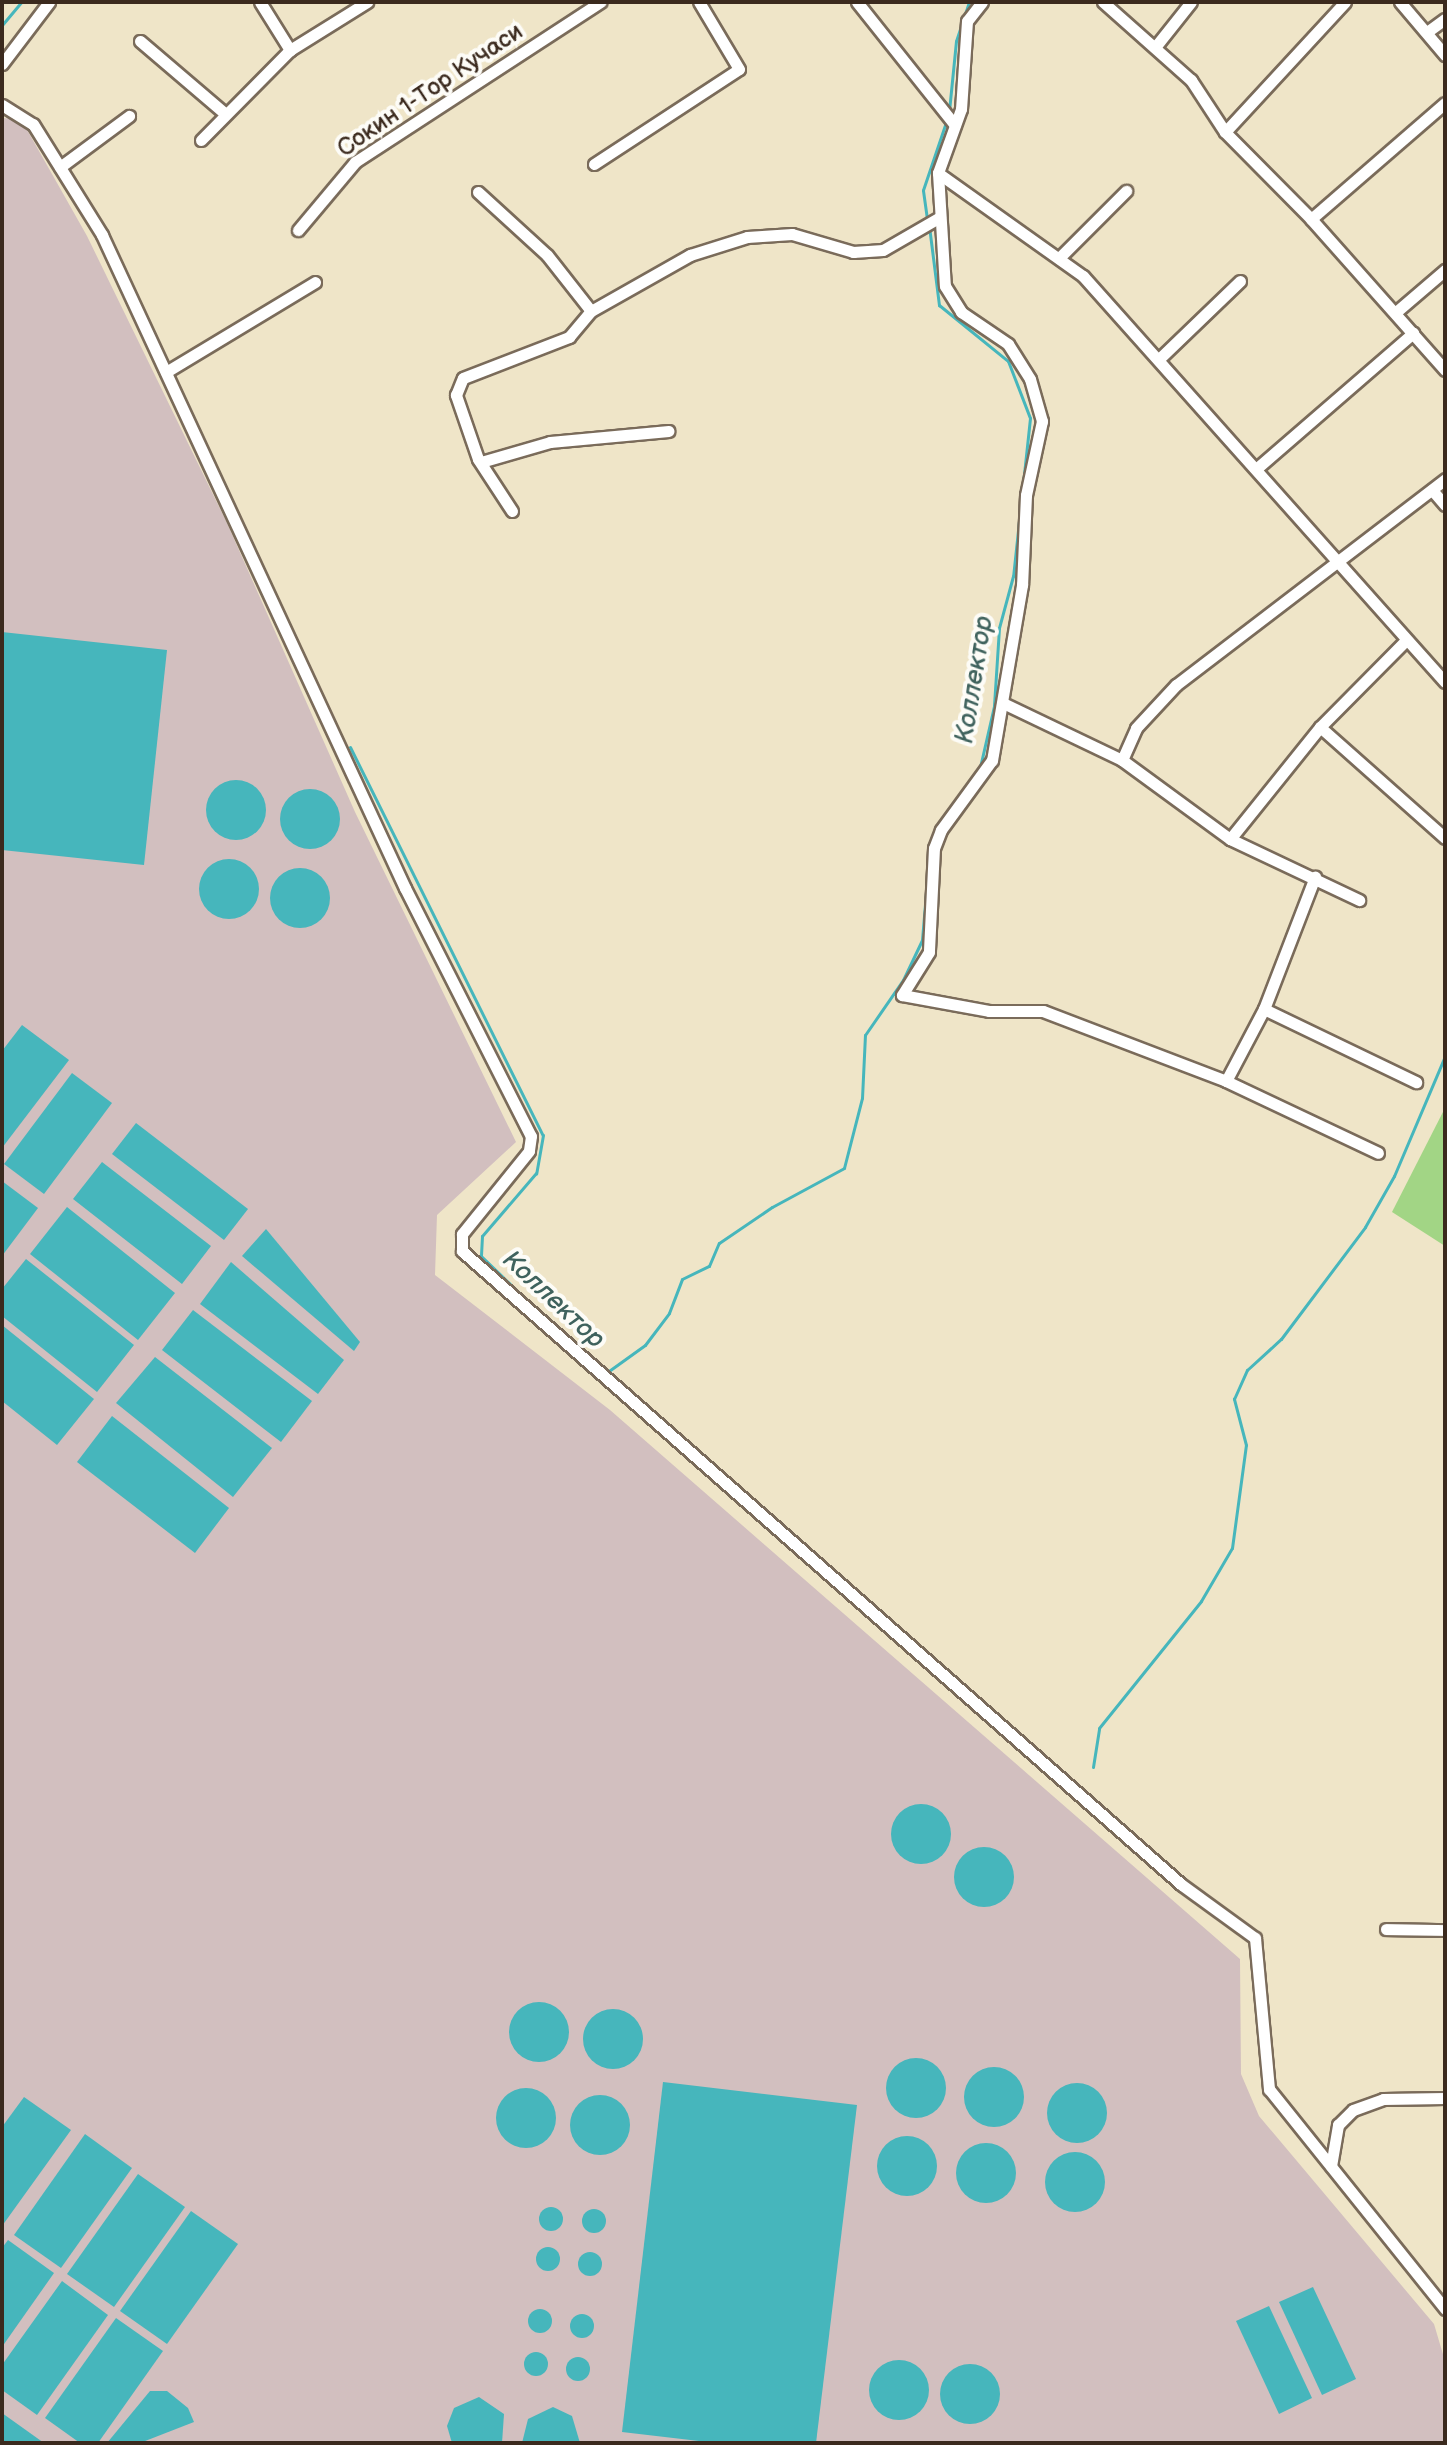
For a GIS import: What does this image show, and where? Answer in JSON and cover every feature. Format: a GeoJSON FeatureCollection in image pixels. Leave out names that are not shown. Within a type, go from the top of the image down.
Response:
{"type":"FeatureCollection","features":[{"type":"Feature","properties":{"kind":"street"},"geometry":{"type":"LineString","coordinates":[[2,64],[49,2]]}},
{"type":"Feature","properties":{"kind":"street"},"geometry":{"type":"LineString","coordinates":[[260,2],[290,50]]}},
{"type":"Feature","properties":{"kind":"street"},"geometry":{"type":"LineString","coordinates":[[201,140],[223,112],[290,50],[367,2]]}},
{"type":"Feature","properties":{"kind":"street","name":"Сокин 1-Тор Kучаси"},"geometry":{"type":"LineString","coordinates":[[298,230],[355,162],[600,2]]}},
{"type":"Feature","properties":{"kind":"street"},"geometry":{"type":"LineString","coordinates":[[594,164],[739,69],[699,2]]}},
{"type":"Feature","properties":{"kind":"street"},"geometry":{"type":"LineString","coordinates":[[857,2],[955,125]]}},
{"type":"Feature","properties":{"kind":"street"},"geometry":{"type":"LineString","coordinates":[[982,2],[967,21],[961,109],[938,173],[945,286],[961,312],[1008,344],[1030,379],[1042,421],[1026,495],[1022,585],[992,760],[941,830],[934,848],[929,952],[902,995],[989,1011],[1043,1011],[1226,1081],[1378,1153]]}},
{"type":"Feature","properties":{"kind":"street"},"geometry":{"type":"LineString","coordinates":[[1103,2],[1191,80],[1225,132],[1311,219],[1445,370]]}},
{"type":"Feature","properties":{"kind":"street"},"geometry":{"type":"LineString","coordinates":[[1156,46],[1191,2]]}},
{"type":"Feature","properties":{"kind":"street"},"geometry":{"type":"LineString","coordinates":[[1225,132],[1345,2]]}},
{"type":"Feature","properties":{"kind":"street"},"geometry":{"type":"LineString","coordinates":[[1400,2],[1445,55]]}},
{"type":"Feature","properties":{"kind":"street"},"geometry":{"type":"LineString","coordinates":[[1427,32],[1445,19]]}},
{"type":"Feature","properties":{"kind":"street"},"geometry":{"type":"LineString","coordinates":[[140,41],[223,112]]}},
{"type":"Feature","properties":{"kind":"street"},"geometry":{"type":"LineString","coordinates":[[1311,219],[1445,103]]}},
{"type":"Feature","properties":{"kind":"street"},"geometry":{"type":"LineString","coordinates":[[2,105],[33,124],[102,235],[405,888],[531,1136],[529,1151],[462,1234],[462,1251],[1182,1885],[1255,1938],[1265,2080],[1279,2106],[1445,2309]]}},
{"type":"Feature","properties":{"kind":"street"},"geometry":{"type":"LineString","coordinates":[[60,167],[129,116]]}},
{"type":"Feature","properties":{"kind":"street"},"geometry":{"type":"LineString","coordinates":[[938,173],[1083,276],[1160,358],[1336,563],[1445,682]]}},
{"type":"Feature","properties":{"kind":"street"},"geometry":{"type":"LineString","coordinates":[[1059,258],[1126,191]]}},
{"type":"Feature","properties":{"kind":"street"},"geometry":{"type":"LineString","coordinates":[[478,192],[547,255],[591,311]]}},
{"type":"Feature","properties":{"kind":"street"},"geometry":{"type":"LineString","coordinates":[[512,511],[481,462],[456,395],[463,378],[569,337],[591,311],[690,255],[747,237],[792,234],[853,252],[883,250],[940,217]]}},
{"type":"Feature","properties":{"kind":"street"},"geometry":{"type":"LineString","coordinates":[[1396,312],[1445,270]]}},
{"type":"Feature","properties":{"kind":"street"},"geometry":{"type":"LineString","coordinates":[[1160,358],[1240,281]]}},
{"type":"Feature","properties":{"kind":"street"},"geometry":{"type":"LineString","coordinates":[[166,372],[315,282]]}},
{"type":"Feature","properties":{"kind":"street"},"geometry":{"type":"LineString","coordinates":[[1256,469],[1413,333]]}},
{"type":"Feature","properties":{"kind":"street"},"geometry":{"type":"LineString","coordinates":[[481,462],[561,440],[668,431]]}},
{"type":"Feature","properties":{"kind":"street"},"geometry":{"type":"LineString","coordinates":[[1122,760],[1136,728],[1176,685],[1445,479]]}},
{"type":"Feature","properties":{"kind":"street"},"geometry":{"type":"LineString","coordinates":[[1432,490],[1445,505]]}},
{"type":"Feature","properties":{"kind":"street"},"geometry":{"type":"LineString","coordinates":[[1230,839],[1320,727],[1406,640]]}},
{"type":"Feature","properties":{"kind":"street"},"geometry":{"type":"LineString","coordinates":[[1003,703],[1122,760],[1230,839],[1359,900]]}},
{"type":"Feature","properties":{"kind":"street"},"geometry":{"type":"LineString","coordinates":[[1320,727],[1445,838]]}},
{"type":"Feature","properties":{"kind":"street"},"geometry":{"type":"LineString","coordinates":[[1226,1081],[1264,1009],[1315,877]]}},
{"type":"Feature","properties":{"kind":"street"},"geometry":{"type":"LineString","coordinates":[[1264,1009],[1416,1082]]}},
{"type":"Feature","properties":{"kind":"street"},"geometry":{"type":"LineString","coordinates":[[1386,1929],[1445,1930]]}},
{"type":"Feature","properties":{"kind":"street"},"geometry":{"type":"LineString","coordinates":[[1331,2166],[1338,2125],[1353,2110],[1383,2099],[1445,2098]]}},
{"type":"Feature","properties":{"kind":"shaded area"},"geometry":{"type":"Polygon","coordinates":[[[2,118],[17,119],[26,128],[87,236],[227,523],[355,812],[516,1142],[437,1215],[435,1275],[610,1410],[1240,1959],[1241,2074],[1259,2116],[1434,2324],[1445,2361],[1445,2443],[2,2443],[2,118]]]}},
{"type":"Feature","properties":{"kind":"green space"},"geometry":{"type":"Polygon","coordinates":[[[1445,1108],[1445,1246],[1392,1212],[1445,1108]]]}},
{"type":"Feature","properties":{"kind":"water"},"geometry":{"type":"Polygon","coordinates":[[[2,632],[167,650],[144,865],[2,850],[2,632]]]}},
{"type":"Feature","properties":{"kind":"water"},"geometry":{"type":"Polygon","coordinates":[[[236,780],[257,789],[266,810],[257,831],[236,840],[215,831],[206,810],[215,789],[236,780]]]}},
{"type":"Feature","properties":{"kind":"water"},"geometry":{"type":"Polygon","coordinates":[[[310,789],[331,798],[340,819],[331,840],[310,849],[289,840],[280,819],[289,798],[310,789]]]}},
{"type":"Feature","properties":{"kind":"water"},"geometry":{"type":"Polygon","coordinates":[[[229,859],[250,868],[259,889],[250,910],[229,919],[208,910],[199,889],[208,868],[229,859]]]}},
{"type":"Feature","properties":{"kind":"water"},"geometry":{"type":"Polygon","coordinates":[[[300,868],[321,877],[330,898],[321,919],[300,928],[279,919],[270,898],[279,877],[300,868]]]}},
{"type":"Feature","properties":{"kind":"water"},"geometry":{"type":"Polygon","coordinates":[[[22,1025],[69,1060],[2,1148],[2,1051],[22,1025]]]}},
{"type":"Feature","properties":{"kind":"water"},"geometry":{"type":"Polygon","coordinates":[[[72,1073],[112,1103],[44,1194],[4,1164],[72,1073]]]}},
{"type":"Feature","properties":{"kind":"water"},"geometry":{"type":"Polygon","coordinates":[[[136,1123],[248,1209],[224,1240],[112,1154],[136,1123]]]}},
{"type":"Feature","properties":{"kind":"water"},"geometry":{"type":"Polygon","coordinates":[[[102,1162],[211,1246],[182,1284],[73,1199],[102,1162]]]}},
{"type":"Feature","properties":{"kind":"water"},"geometry":{"type":"Polygon","coordinates":[[[2,1181],[38,1208],[2,1256],[2,1181]]]}},
{"type":"Feature","properties":{"kind":"water"},"geometry":{"type":"Polygon","coordinates":[[[67,1207],[175,1293],[138,1340],[30,1254],[67,1207]]]}},
{"type":"Feature","properties":{"kind":"water"},"geometry":{"type":"Polygon","coordinates":[[[266,1229],[360,1342],[354,1351],[242,1256],[266,1229]]]}},
{"type":"Feature","properties":{"kind":"water"},"geometry":{"type":"Polygon","coordinates":[[[26,1259],[134,1345],[97,1392],[2,1316],[2,1289],[26,1259]]]}},
{"type":"Feature","properties":{"kind":"water"},"geometry":{"type":"Polygon","coordinates":[[[231,1262],[344,1360],[318,1394],[200,1304],[231,1262]]]}},
{"type":"Feature","properties":{"kind":"water"},"geometry":{"type":"Polygon","coordinates":[[[193,1310],[312,1401],[281,1442],[162,1350],[193,1310]]]}},
{"type":"Feature","properties":{"kind":"water"},"geometry":{"type":"Polygon","coordinates":[[[2,1325],[94,1399],[57,1445],[2,1401],[2,1325]]]}},
{"type":"Feature","properties":{"kind":"water"},"geometry":{"type":"Polygon","coordinates":[[[155,1357],[272,1448],[233,1497],[116,1403],[155,1357]]]}},
{"type":"Feature","properties":{"kind":"water"},"geometry":{"type":"Polygon","coordinates":[[[112,1416],[229,1508],[195,1553],[77,1462],[112,1416]]]}},
{"type":"Feature","properties":{"kind":"water"},"geometry":{"type":"Polygon","coordinates":[[[921,1804],[942,1813],[951,1834],[942,1855],[921,1864],[900,1855],[891,1834],[900,1813],[921,1804]]]}},
{"type":"Feature","properties":{"kind":"water"},"geometry":{"type":"Polygon","coordinates":[[[984,1847],[1005,1856],[1014,1877],[1005,1898],[984,1907],[963,1898],[954,1877],[963,1856],[984,1847]]]}},
{"type":"Feature","properties":{"kind":"water"},"geometry":{"type":"Polygon","coordinates":[[[539,2002],[560,2011],[569,2032],[560,2053],[539,2062],[518,2053],[509,2032],[518,2011],[539,2002]]]}},
{"type":"Feature","properties":{"kind":"water"},"geometry":{"type":"Polygon","coordinates":[[[613,2009],[634,2018],[643,2039],[634,2060],[613,2069],[592,2060],[583,2039],[592,2018],[613,2009]]]}},
{"type":"Feature","properties":{"kind":"water"},"geometry":{"type":"Polygon","coordinates":[[[916,2058],[937,2067],[946,2088],[937,2109],[916,2118],[895,2109],[886,2088],[895,2067],[916,2058]]]}},
{"type":"Feature","properties":{"kind":"water"},"geometry":{"type":"Polygon","coordinates":[[[994,2067],[1015,2076],[1024,2097],[1015,2118],[994,2127],[973,2118],[964,2097],[973,2076],[994,2067]]]}},
{"type":"Feature","properties":{"kind":"water"},"geometry":{"type":"Polygon","coordinates":[[[663,2082],[857,2105],[816,2443],[716,2443],[622,2432],[663,2082]]]}},
{"type":"Feature","properties":{"kind":"water"},"geometry":{"type":"Polygon","coordinates":[[[1077,2083],[1098,2092],[1107,2113],[1098,2134],[1077,2143],[1056,2134],[1047,2113],[1056,2092],[1077,2083]]]}},
{"type":"Feature","properties":{"kind":"water"},"geometry":{"type":"Polygon","coordinates":[[[526,2088],[547,2097],[556,2118],[547,2139],[526,2148],[505,2139],[496,2118],[505,2097],[526,2088]]]}},
{"type":"Feature","properties":{"kind":"water"},"geometry":{"type":"Polygon","coordinates":[[[600,2095],[621,2104],[630,2125],[621,2146],[600,2155],[579,2146],[570,2125],[579,2104],[600,2095]]]}},
{"type":"Feature","properties":{"kind":"water"},"geometry":{"type":"Polygon","coordinates":[[[24,2097],[71,2130],[2,2226],[2,2127],[24,2097]]]}},
{"type":"Feature","properties":{"kind":"water"},"geometry":{"type":"Polygon","coordinates":[[[85,2134],[132,2168],[61,2268],[14,2235],[85,2134]]]}},
{"type":"Feature","properties":{"kind":"water"},"geometry":{"type":"Polygon","coordinates":[[[907,2136],[928,2145],[937,2166],[928,2187],[907,2196],[886,2187],[877,2166],[886,2145],[907,2136]]]}},
{"type":"Feature","properties":{"kind":"water"},"geometry":{"type":"Polygon","coordinates":[[[986,2143],[1007,2152],[1016,2173],[1007,2194],[986,2203],[965,2194],[956,2173],[965,2152],[986,2143]]]}},
{"type":"Feature","properties":{"kind":"water"},"geometry":{"type":"Polygon","coordinates":[[[1075,2152],[1096,2161],[1105,2182],[1096,2203],[1075,2212],[1054,2203],[1045,2182],[1054,2161],[1075,2152]]]}},
{"type":"Feature","properties":{"kind":"water"},"geometry":{"type":"Polygon","coordinates":[[[138,2174],[185,2207],[114,2307],[67,2274],[138,2174]]]}},
{"type":"Feature","properties":{"kind":"water"},"geometry":{"type":"Polygon","coordinates":[[[551,2207],[560,2210],[563,2219],[560,2228],[551,2231],[542,2228],[539,2219],[542,2210],[551,2207]]]}},
{"type":"Feature","properties":{"kind":"water"},"geometry":{"type":"Polygon","coordinates":[[[594,2209],[603,2212],[606,2221],[603,2230],[594,2233],[585,2230],[582,2221],[585,2212],[594,2209]]]}},
{"type":"Feature","properties":{"kind":"water"},"geometry":{"type":"Polygon","coordinates":[[[191,2211],[238,2244],[167,2344],[120,2311],[191,2211]]]}},
{"type":"Feature","properties":{"kind":"water"},"geometry":{"type":"Polygon","coordinates":[[[8,2240],[54,2273],[2,2347],[2,2248],[8,2240]]]}},
{"type":"Feature","properties":{"kind":"water"},"geometry":{"type":"Polygon","coordinates":[[[548,2247],[557,2250],[560,2259],[557,2268],[548,2271],[539,2268],[536,2259],[539,2250],[548,2247]]]}},
{"type":"Feature","properties":{"kind":"water"},"geometry":{"type":"Polygon","coordinates":[[[590,2252],[599,2255],[602,2264],[599,2273],[590,2276],[581,2273],[578,2264],[581,2255],[590,2252]]]}},
{"type":"Feature","properties":{"kind":"water"},"geometry":{"type":"Polygon","coordinates":[[[62,2281],[108,2315],[37,2415],[2,2390],[2,2365],[62,2281]]]}},
{"type":"Feature","properties":{"kind":"water"},"geometry":{"type":"Polygon","coordinates":[[[1313,2287],[1356,2379],[1322,2395],[1279,2302],[1313,2287]]]}},
{"type":"Feature","properties":{"kind":"water"},"geometry":{"type":"Polygon","coordinates":[[[1269,2306],[1312,2398],[1279,2414],[1236,2321],[1269,2306]]]}},
{"type":"Feature","properties":{"kind":"water"},"geometry":{"type":"Polygon","coordinates":[[[540,2309],[549,2312],[552,2321],[549,2330],[540,2333],[531,2330],[528,2321],[531,2312],[540,2309]]]}},
{"type":"Feature","properties":{"kind":"water"},"geometry":{"type":"Polygon","coordinates":[[[582,2314],[591,2317],[594,2326],[591,2335],[582,2338],[573,2335],[570,2326],[573,2317],[582,2314]]]}},
{"type":"Feature","properties":{"kind":"water"},"geometry":{"type":"Polygon","coordinates":[[[116,2318],[163,2351],[98,2443],[80,2443],[45,2418],[116,2318]]]}},
{"type":"Feature","properties":{"kind":"water"},"geometry":{"type":"Polygon","coordinates":[[[536,2352],[545,2355],[548,2364],[545,2373],[536,2376],[527,2373],[524,2364],[527,2355],[536,2352]]]}},
{"type":"Feature","properties":{"kind":"water"},"geometry":{"type":"Polygon","coordinates":[[[578,2357],[587,2360],[590,2369],[587,2378],[578,2381],[569,2378],[566,2369],[569,2360],[578,2357]]]}},
{"type":"Feature","properties":{"kind":"water"},"geometry":{"type":"Polygon","coordinates":[[[899,2360],[920,2369],[929,2390],[920,2411],[899,2420],[878,2411],[869,2390],[878,2369],[899,2360]]]}},
{"type":"Feature","properties":{"kind":"water"},"geometry":{"type":"Polygon","coordinates":[[[970,2364],[991,2373],[1000,2394],[991,2415],[970,2424],[949,2415],[940,2394],[949,2373],[970,2364]]]}},
{"type":"Feature","properties":{"kind":"water"},"geometry":{"type":"Polygon","coordinates":[[[150,2391],[167,2391],[188,2408],[194,2422],[140,2443],[107,2443],[150,2391]]]}},
{"type":"Feature","properties":{"kind":"water"},"geometry":{"type":"Polygon","coordinates":[[[479,2397],[504,2414],[502,2443],[452,2443],[447,2426],[454,2408],[479,2397]]]}},
{"type":"Feature","properties":{"kind":"water"},"geometry":{"type":"Polygon","coordinates":[[[553,2407],[572,2416],[580,2443],[522,2443],[528,2419],[553,2407]]]}},
{"type":"Feature","properties":{"kind":"water"},"geometry":{"type":"Polygon","coordinates":[[[2,2413],[44,2443],[2,2443],[2,2413]]]}},
{"type":"Feature","properties":{"kind":"waterway"},"geometry":{"type":"LineString","coordinates":[[2,25],[21,2]]}},
{"type":"Feature","properties":{"kind":"waterway","name":"Коллектор"},"geometry":{"type":"LineString","coordinates":[[949,111],[956,41],[969,2]]}},
{"type":"Feature","properties":{"kind":"waterway","name":"Коллектор"},"geometry":{"type":"LineString","coordinates":[[927,219],[923,190],[946,122]]}},
{"type":"Feature","properties":{"kind":"waterway","name":"Коллектор"},"geometry":{"type":"LineString","coordinates":[[929,226],[939,305],[1008,361],[1030,418],[1013,576],[999,628],[994,706],[980,767],[933,837]]}},
{"type":"Feature","properties":{"kind":"waterway","name":"Коллектор"},"geometry":{"type":"LineString","coordinates":[[350,747],[543,1135],[536,1173],[482,1236],[481,1256],[539,1312]]}},
{"type":"Feature","properties":{"kind":"waterway","name":"Коллектор"},"geometry":{"type":"LineString","coordinates":[[606,1373],[645,1345],[669,1313],[682,1279],[709,1266],[719,1243],[772,1207],[844,1168],[862,1098],[865,1035],[903,980],[922,940],[929,856]]}},
{"type":"Feature","properties":{"kind":"waterway"},"geometry":{"type":"LineString","coordinates":[[1093,1767],[1099,1728],[1201,1601],[1232,1548],[1246,1445],[1234,1399],[1247,1370],[1281,1339],[1365,1227],[1394,1176],[1445,1056]]}}]}
